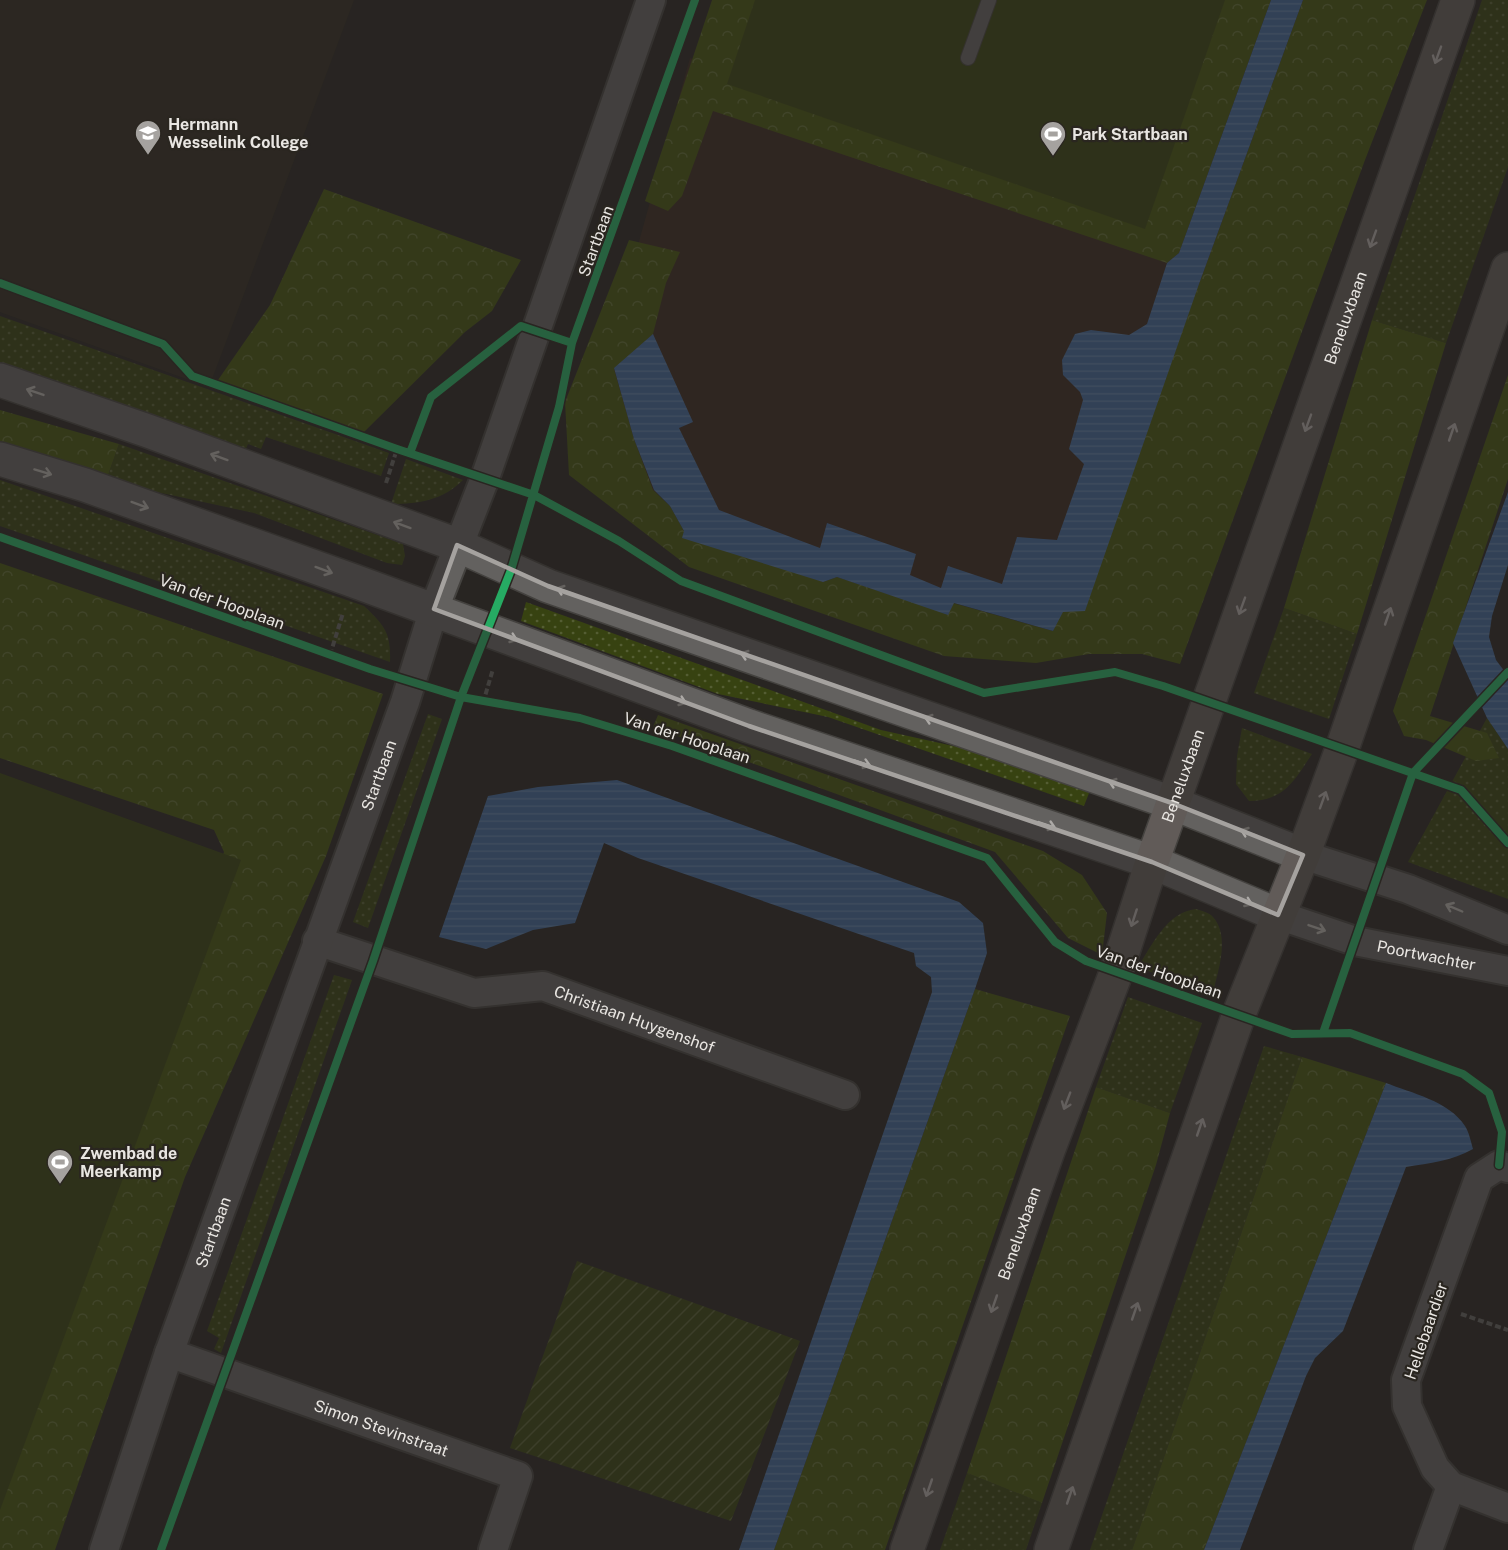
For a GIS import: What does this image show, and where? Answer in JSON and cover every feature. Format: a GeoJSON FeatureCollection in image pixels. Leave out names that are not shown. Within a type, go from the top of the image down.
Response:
{"type":"FeatureCollection","features":[{"type":"Feature","properties":{"kind":"main road","name":"Beneluxbaan"},"geometry":{"type":"LineString","coordinates":[[907,1550],[1049,1148],[1116,973],[1172,803],[1458,0]]}},
{"type":"Feature","properties":{"kind":"main road"},"geometry":{"type":"LineString","coordinates":[[1051,1550],[1236,1022],[1304,855],[1508,269]]}},
{"type":"Feature","properties":{"kind":"street","name":"Startbaan"},"geometry":{"type":"LineString","coordinates":[[104,1550],[170,1353],[405,702],[457,545],[485,478],[651,0]]}},
{"type":"Feature","properties":{"kind":"street"},"geometry":{"type":"LineString","coordinates":[[0,380],[148,431],[457,545],[548,586],[1172,803],[1304,855],[1408,889],[1508,930]]}},
{"type":"Feature","properties":{"kind":"street","name":"Van der Hooplaan"},"geometry":{"type":"LineString","coordinates":[[0,459],[85,485],[434,609],[749,726],[1152,862],[1278,915]]}},
{"type":"Feature","properties":{"kind":"street","name":"Poortwachter"},"geometry":{"type":"LineString","coordinates":[[1278,915],[1355,941],[1508,971]]}},
{"type":"Feature","properties":{"kind":"street","name":"Christiaan Huygenshof"},"geometry":{"type":"LineString","coordinates":[[317,941],[474,993],[543,986],[845,1095]]}},
{"type":"Feature","properties":{"kind":"street","name":"Hellebaardier"},"geometry":{"type":"LineString","coordinates":[[1451,1486],[1435,1468],[1407,1406],[1406,1380],[1479,1178],[1499,1165],[1508,1168]]}},
{"type":"Feature","properties":{"kind":"street","name":"Simon Stevinstraat"},"geometry":{"type":"LineString","coordinates":[[170,1353],[518,1476],[493,1550]]}},
{"type":"Feature","properties":{"kind":"street"},"geometry":{"type":"LineString","coordinates":[[1428,1550],[1451,1486],[1508,1508]]}},
{"type":"Feature","properties":{"kind":"lane"},"geometry":{"type":"LineString","coordinates":[[968,58],[989,0]]}},
{"type":"Feature","properties":{"kind":"path"},"geometry":{"type":"LineString","coordinates":[[387,446],[404,451]]}},
{"type":"Feature","properties":{"kind":"path"},"geometry":{"type":"LineString","coordinates":[[319,651],[340,658]]}},
{"type":"Feature","properties":{"kind":"path"},"geometry":{"type":"LineString","coordinates":[[483,703],[494,666]]}},
{"type":"Feature","properties":{"kind":"path"},"geometry":{"type":"LineString","coordinates":[[472,700],[494,704]]}},
{"type":"Feature","properties":{"kind":"path"},"geometry":{"type":"LineString","coordinates":[[1435,1305],[1508,1330]]}},
{"type":"Feature","properties":{"kind":"highlighted area"},"geometry":{"type":"Polygon","coordinates":[[[457,545],[548,586],[1172,803],[1303,855],[1278,915],[1152,862],[749,726],[434,609],[457,545]]]}},
{"type":"Feature","properties":{"kind":"shaded area","name":"Hermann Wesselink College"},"geometry":{"type":"Polygon","coordinates":[[[0,0],[354,0],[209,387],[0,312],[0,0]]]}},
{"type":"Feature","properties":{"kind":"shaded area"},"geometry":{"type":"Polygon","coordinates":[[[690,58],[1246,260],[1059,587],[905,599],[578,461],[690,58]]]}},
{"type":"Feature","properties":{"kind":"green space","name":"Park Startbaan"},"geometry":{"type":"Polygon","coordinates":[[[712,0],[1271,0],[1179,253],[1167,263],[713,111],[682,196],[668,211],[645,201],[712,0]]]}},
{"type":"Feature","properties":{"kind":"green space","name":"Park Startbaan"},"geometry":{"type":"Polygon","coordinates":[[[755,0],[1225,0],[1145,229],[727,84],[755,0]]]}},
{"type":"Feature","properties":{"kind":"green space"},"geometry":{"type":"Polygon","coordinates":[[[1303,0],[1427,0],[1365,160],[1180,664],[1142,654],[1089,654],[1036,663],[944,656],[689,567],[569,475],[565,402],[629,240],[680,252],[666,283],[653,334],[614,369],[634,439],[653,490],[670,506],[684,531],[823,582],[837,577],[948,614],[953,603],[1053,631],[1199,284],[1303,0]]]}},
{"type":"Feature","properties":{"kind":"green space"},"geometry":{"type":"Polygon","coordinates":[[[1482,0],[1508,0],[1508,167],[1446,343],[1372,320],[1482,0]]]}},
{"type":"Feature","properties":{"kind":"green space"},"geometry":{"type":"Polygon","coordinates":[[[324,189],[521,260],[492,311],[465,332],[362,434],[218,380],[270,305],[324,189]]]}},
{"type":"Feature","properties":{"kind":"green space"},"geometry":{"type":"Polygon","coordinates":[[[0,316],[389,453],[381,476],[266,437],[261,449],[248,444],[244,453],[0,365],[0,316]]]}},
{"type":"Feature","properties":{"kind":"green space"},"geometry":{"type":"Polygon","coordinates":[[[1372,320],[1446,343],[1357,634],[1284,608],[1372,320]]]}},
{"type":"Feature","properties":{"kind":"green space"},"geometry":{"type":"Polygon","coordinates":[[[1508,375],[1508,479],[1430,716],[1487,733],[1499,758],[1476,761],[1426,740],[1404,736],[1393,711],[1508,375]]]}},
{"type":"Feature","properties":{"kind":"green space"},"geometry":{"type":"Polygon","coordinates":[[[0,410],[119,444],[106,481],[0,443],[0,410]]]}},
{"type":"Feature","properties":{"kind":"green space"},"geometry":{"type":"Polygon","coordinates":[[[119,444],[403,544],[405,556],[402,565],[387,563],[254,513],[106,481],[119,444]]]}},
{"type":"Feature","properties":{"kind":"green space"},"geometry":{"type":"Polygon","coordinates":[[[406,459],[463,480],[447,492],[430,500],[391,504],[406,459]]]}},
{"type":"Feature","properties":{"kind":"green space"},"geometry":{"type":"Polygon","coordinates":[[[0,480],[364,606],[382,625],[388,637],[390,662],[0,526],[0,480]]]}},
{"type":"Feature","properties":{"kind":"green space"},"geometry":{"type":"Polygon","coordinates":[[[0,563],[383,694],[326,856],[185,1177],[55,1550],[0,1550],[0,1471],[224,852],[214,830],[0,758],[0,563]]]}},
{"type":"Feature","properties":{"kind":"green space"},"geometry":{"type":"Polygon","coordinates":[[[526,602],[881,730],[976,751],[1091,788],[1084,806],[828,717],[718,694],[521,621],[526,602]]]}},
{"type":"Feature","properties":{"kind":"green space"},"geometry":{"type":"Polygon","coordinates":[[[1284,608],[1357,634],[1329,719],[1254,693],[1284,608]]]}},
{"type":"Feature","properties":{"kind":"green space"},"geometry":{"type":"Polygon","coordinates":[[[428,714],[442,719],[368,928],[353,922],[428,714]]]}},
{"type":"Feature","properties":{"kind":"green space"},"geometry":{"type":"Polygon","coordinates":[[[658,715],[1043,851],[1082,875],[1107,913],[1102,955],[1068,938],[995,852],[653,727],[658,715]]]}},
{"type":"Feature","properties":{"kind":"green space"},"geometry":{"type":"Polygon","coordinates":[[[1487,718],[1508,749],[1508,899],[1408,862],[1487,718]]]}},
{"type":"Feature","properties":{"kind":"green space"},"geometry":{"type":"Polygon","coordinates":[[[1242,728],[1312,754],[1293,781],[1280,793],[1261,800],[1249,801],[1236,784],[1237,756],[1242,728]]]}},
{"type":"Feature","properties":{"kind":"green space","name":"Zwembad de Meerkamp"},"geometry":{"type":"Polygon","coordinates":[[[0,773],[241,860],[0,1510],[0,773]]]}},
{"type":"Feature","properties":{"kind":"green space"},"geometry":{"type":"Polygon","coordinates":[[[1196,909],[1212,916],[1221,935],[1221,956],[1212,996],[1138,967],[1161,931],[1169,923],[1186,911],[1196,909]]]}},
{"type":"Feature","properties":{"kind":"green space"},"geometry":{"type":"Polygon","coordinates":[[[334,975],[352,980],[221,1353],[214,1349],[219,1338],[207,1331],[334,975]]]}},
{"type":"Feature","properties":{"kind":"green space"},"geometry":{"type":"Polygon","coordinates":[[[975,989],[1070,1016],[885,1550],[774,1550],[975,989]]]}},
{"type":"Feature","properties":{"kind":"green space"},"geometry":{"type":"Polygon","coordinates":[[[1128,997],[1202,1023],[1170,1113],[1096,1087],[1128,997]]]}},
{"type":"Feature","properties":{"kind":"green space"},"geometry":{"type":"Polygon","coordinates":[[[1264,1046],[1302,1057],[1132,1550],[1090,1550],[1264,1046]]]}},
{"type":"Feature","properties":{"kind":"green space"},"geometry":{"type":"Polygon","coordinates":[[[1302,1057],[1386,1083],[1204,1550],[1132,1550],[1302,1057]]]}},
{"type":"Feature","properties":{"kind":"green space"},"geometry":{"type":"Polygon","coordinates":[[[1096,1087],[1170,1113],[1156,1165],[1042,1503],[967,1473],[1096,1087]]]}},
{"type":"Feature","properties":{"kind":"green space"},"geometry":{"type":"Polygon","coordinates":[[[577,1261],[800,1341],[731,1521],[510,1448],[577,1261]]]}},
{"type":"Feature","properties":{"kind":"green space"},"geometry":{"type":"Polygon","coordinates":[[[967,1473],[1042,1503],[1026,1550],[940,1550],[967,1473]]]}},
{"type":"Feature","properties":{"kind":"water"},"geometry":{"type":"Polygon","coordinates":[[[1271,0],[1303,0],[1199,284],[1085,611],[1063,612],[1053,631],[954,603],[948,615],[837,577],[823,582],[682,538],[684,531],[670,506],[654,490],[634,439],[614,368],[653,334],[693,422],[679,428],[719,510],[820,548],[827,523],[916,554],[910,575],[941,588],[948,566],[1002,584],[1017,537],[1057,540],[1084,464],[1069,449],[1083,400],[1080,392],[1063,375],[1062,360],[1075,334],[1091,330],[1129,335],[1147,324],[1167,263],[1179,253],[1271,0]]]}},
{"type":"Feature","properties":{"kind":"water"},"geometry":{"type":"Polygon","coordinates":[[[1508,492],[1508,565],[1492,616],[1489,637],[1496,660],[1508,676],[1508,749],[1487,718],[1453,643],[1508,492]]]}},
{"type":"Feature","properties":{"kind":"water"},"geometry":{"type":"Polygon","coordinates":[[[617,780],[959,902],[983,923],[987,953],[975,989],[774,1550],[739,1550],[932,992],[931,977],[916,966],[914,953],[638,858],[604,843],[575,923],[533,930],[486,949],[439,937],[488,796],[538,787],[617,780]]]}},
{"type":"Feature","properties":{"kind":"water"},"geometry":{"type":"Polygon","coordinates":[[[1386,1083],[1429,1099],[1449,1110],[1465,1126],[1473,1149],[1449,1159],[1406,1167],[1343,1331],[1315,1358],[1306,1376],[1240,1550],[1204,1550],[1386,1083]]]}},
{"type":"Feature","properties":{"kind":"cycle path"},"geometry":{"type":"LineString","coordinates":[[161,1550],[373,961],[461,697],[511,570],[559,407],[572,343],[695,0]]}},
{"type":"Feature","properties":{"kind":"cycle path"},"geometry":{"type":"LineString","coordinates":[[0,283],[163,344],[192,376],[534,495],[619,541],[681,581],[984,693],[1115,672],[1163,686],[1461,790],[1508,843]]}},
{"type":"Feature","properties":{"kind":"cycle path"},"geometry":{"type":"LineString","coordinates":[[410,453],[431,397],[521,326],[572,343]]}},
{"type":"Feature","properties":{"kind":"cycle path"},"geometry":{"type":"LineString","coordinates":[[0,537],[370,669],[461,697],[580,718],[672,746],[987,858],[1055,942],[1086,961],[1292,1034],[1350,1033],[1463,1074],[1489,1093],[1502,1132],[1499,1165]]}},
{"type":"Feature","properties":{"kind":"cycle path"},"geometry":{"type":"LineString","coordinates":[[1323,1033],[1413,773],[1508,672]]}},
{"type":"Feature","properties":{"kind":"place","name":"Hermann Wesselink College"},"geometry":{"type":"Point","coordinates":[148,156]}},
{"type":"Feature","properties":{"kind":"place","name":"Park Startbaan"},"geometry":{"type":"Point","coordinates":[1053,157]}},
{"type":"Feature","properties":{"kind":"place","name":"Zwembad de Meerkamp"},"geometry":{"type":"Point","coordinates":[60,1185]}}]}
